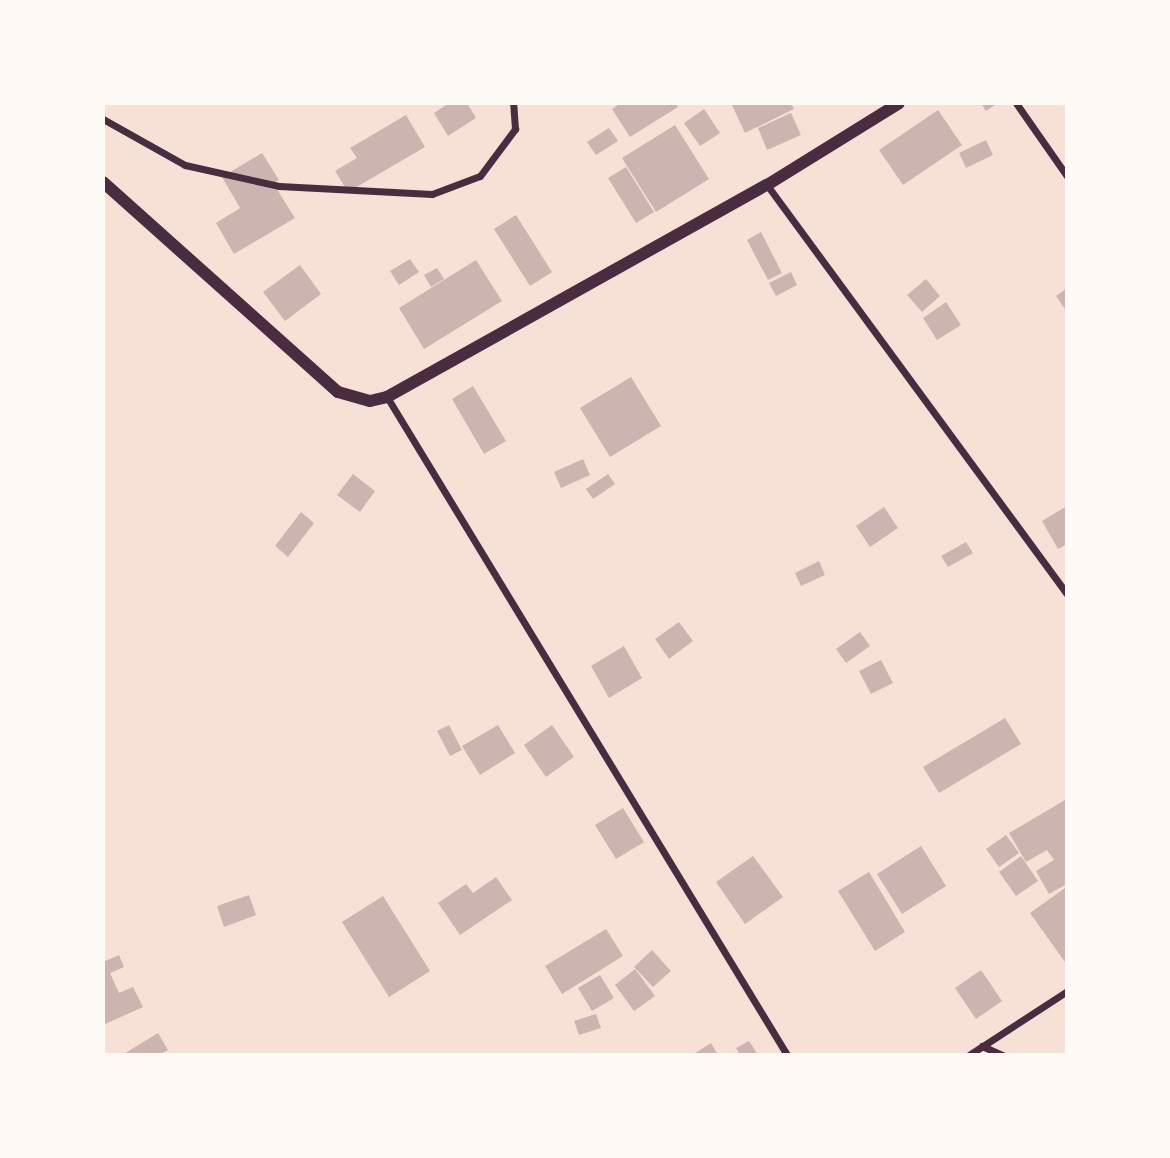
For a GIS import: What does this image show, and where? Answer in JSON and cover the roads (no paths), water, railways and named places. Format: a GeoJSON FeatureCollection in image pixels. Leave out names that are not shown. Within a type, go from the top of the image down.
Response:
{"type":"FeatureCollection","features":[{"type":"Feature","properties":{"kind":"street"},"geometry":{"type":"LineString","coordinates":[[103,119],[185,165],[279,186],[432,194],[481,176],[515,129],[513,103]]}},
{"type":"Feature","properties":{"kind":"street"},"geometry":{"type":"LineString","coordinates":[[103,182],[338,391],[370,401],[387,397],[767,185],[899,103]]}},
{"type":"Feature","properties":{"kind":"street"},"geometry":{"type":"LineString","coordinates":[[1016,103],[1067,176]]}},
{"type":"Feature","properties":{"kind":"street"},"geometry":{"type":"LineString","coordinates":[[767,185],[1067,594]]}},
{"type":"Feature","properties":{"kind":"street"},"geometry":{"type":"LineString","coordinates":[[387,397],[787,1055]]}},
{"type":"Feature","properties":{"kind":"street"},"geometry":{"type":"LineString","coordinates":[[969,1055],[1067,991]]}},
{"type":"Feature","properties":{"kind":"street"},"geometry":{"type":"LineString","coordinates":[[982,1046],[1002,1055]]}}]}
